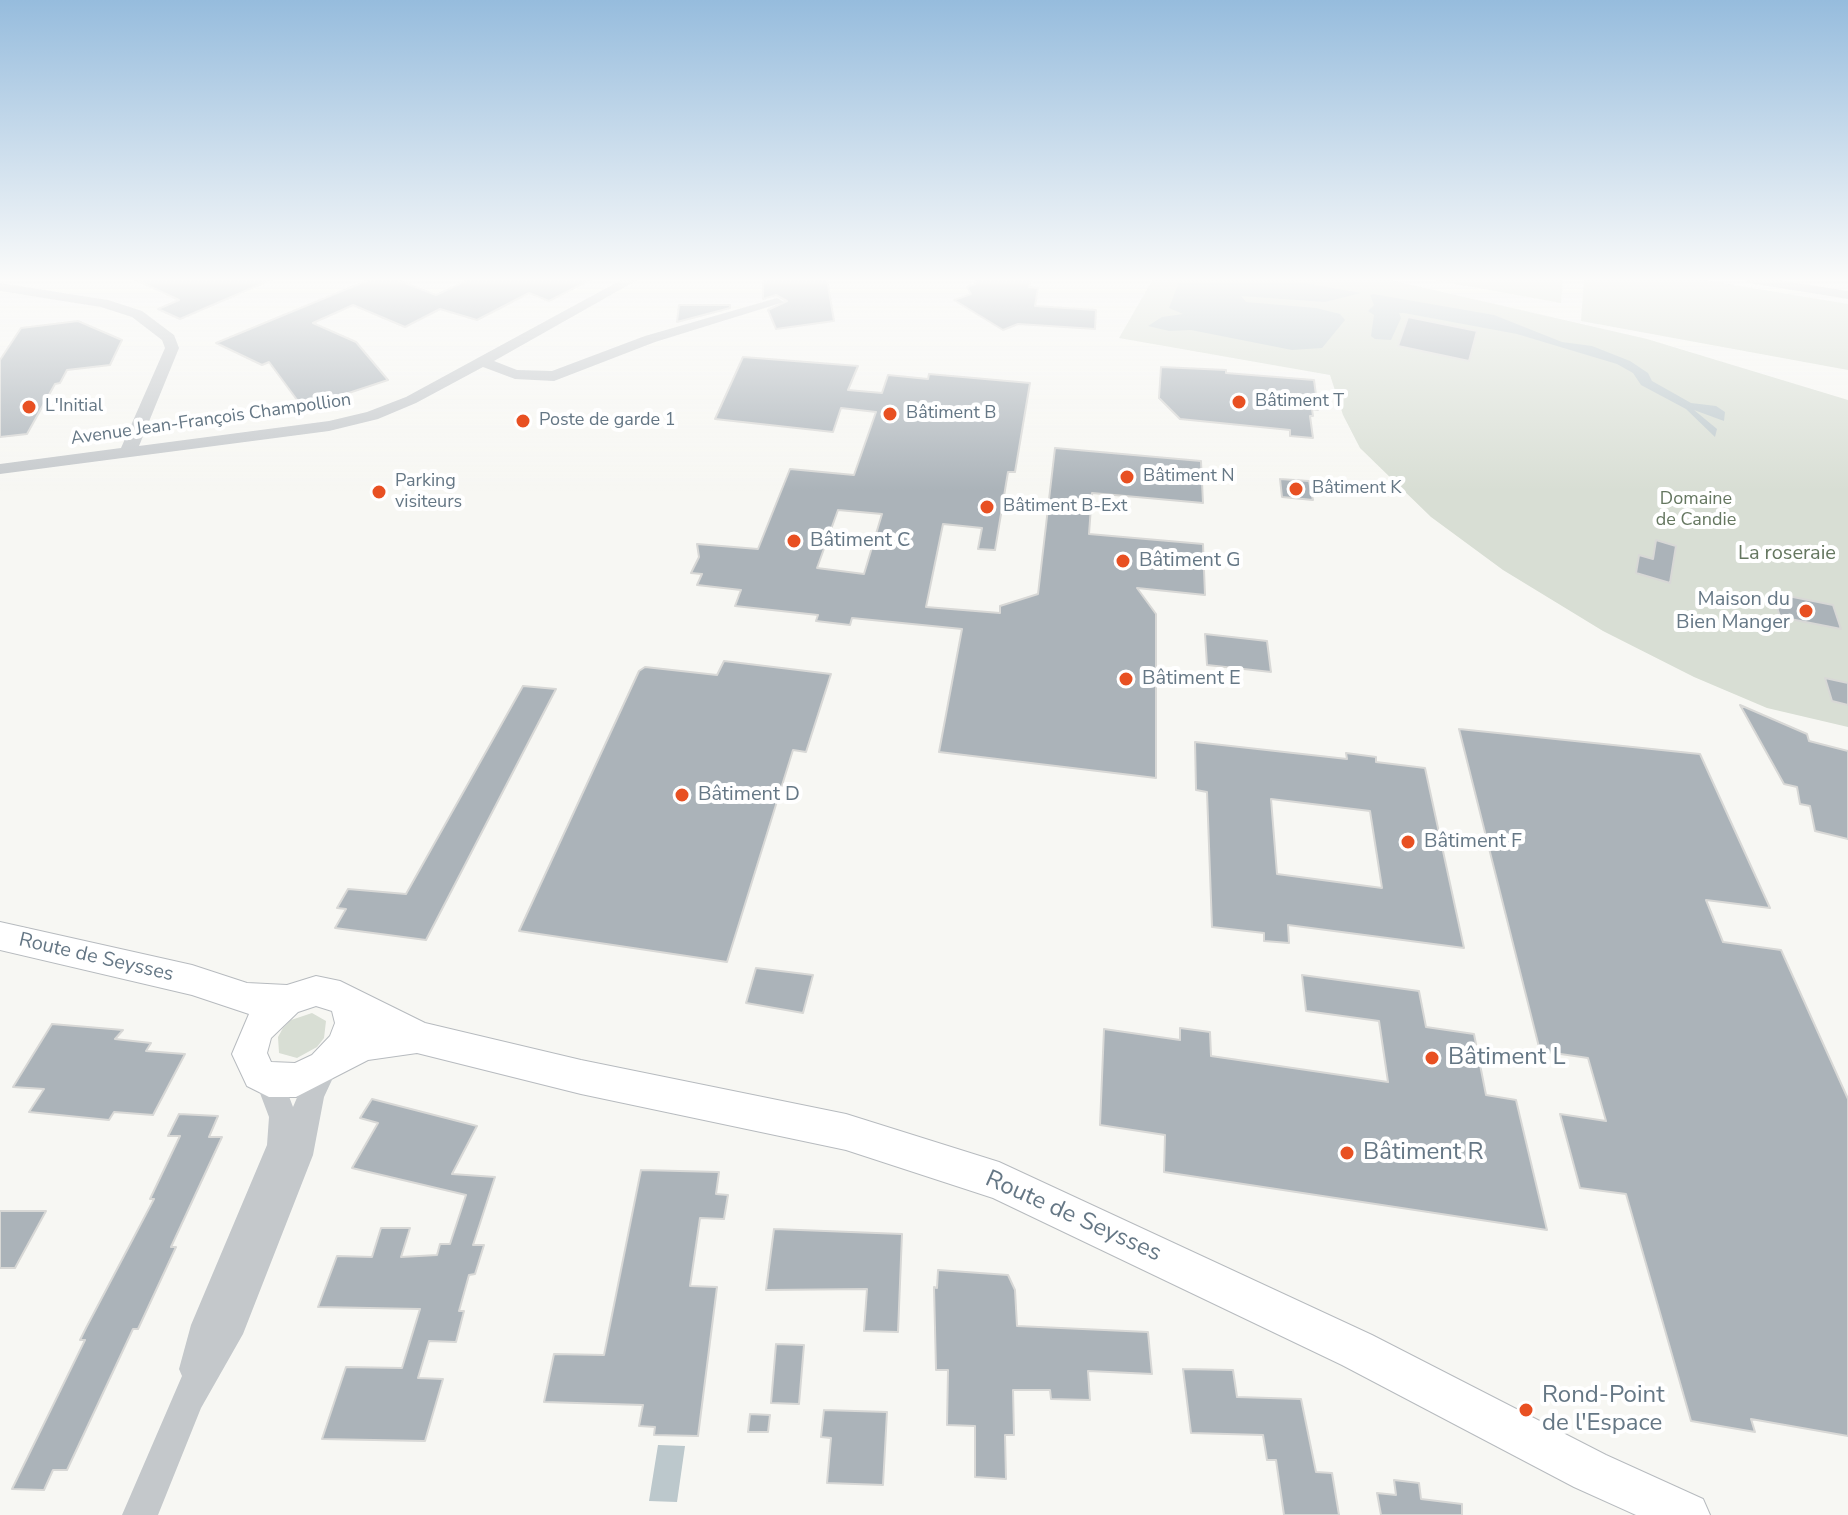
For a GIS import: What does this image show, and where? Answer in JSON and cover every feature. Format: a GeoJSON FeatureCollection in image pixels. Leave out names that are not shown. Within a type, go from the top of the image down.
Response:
{"type":"FeatureCollection","features":[{"type":"Feature","properties":{"kind":"main road","name":"Route de Seysses"},"geometry":{"type":"LineString","coordinates":[[0,936],[192,980],[247,998],[287,1000]]}},
{"type":"Feature","properties":{"kind":"main road","name":"Route de Seysses"},"geometry":{"type":"LineString","coordinates":[[192,980],[236,1011],[245,1022],[251,1041]]}},
{"type":"Feature","properties":{"kind":"main road"},"geometry":{"type":"LineString","coordinates":[[316,991],[340,996],[347,1004],[351,1013],[350,1034],[330,1062],[296,1080],[269,1080],[252,1065],[251,1041],[265,1018],[287,1000],[316,991]]}},
{"type":"Feature","properties":{"kind":"main road","name":"Route de Seysses"},"geometry":{"type":"LineString","coordinates":[[347,1004],[398,1024],[417,1037],[581,1077],[846,1132],[999,1181],[1357,1350],[1590,1471],[1687,1515]]}},
{"type":"Feature","properties":{"kind":"main road","name":"Route de Seysses"},"geometry":{"type":"LineString","coordinates":[[330,1062],[367,1044],[417,1037]]}},
{"type":"Feature","properties":{"kind":"street"},"geometry":{"type":"LineString","coordinates":[[128,452],[171,350]]}},
{"type":"Feature","properties":{"kind":"street","name":"Avenue Jean-François Champollion"},"geometry":{"type":"LineString","coordinates":[[0,469],[348,423],[411,400],[503,350]]}},
{"type":"Feature","properties":{"kind":"street"},"geometry":{"type":"LineString","coordinates":[[482,361],[515,374],[554,376],[622,350]]}},
{"type":"Feature","properties":{"kind":"street"},"geometry":{"type":"LineString","coordinates":[[140,1515],[189,1397],[232,1323],[298,1155],[310,1094],[330,1062]]}},
{"type":"Feature","properties":{"kind":"street"},"geometry":{"type":"LineString","coordinates":[[189,1397],[207,1325],[282,1145],[283,1117],[269,1080]]}},
{"type":"Feature","properties":{"kind":"green space","name":"Domaine de Candie"},"geometry":{"type":"Polygon","coordinates":[[[1186,350],[1682,350],[1848,400],[1848,727],[1767,708],[1694,677],[1603,631],[1503,570],[1431,517],[1360,448],[1343,415],[1330,375],[1186,350]]]}},
{"type":"Feature","properties":{"kind":"green space"},"geometry":{"type":"Polygon","coordinates":[[[1737,350],[1848,350],[1848,370],[1737,350]]]}},
{"type":"Feature","properties":{"kind":"green space"},"geometry":{"type":"Polygon","coordinates":[[[312,1013],[326,1021],[324,1038],[317,1047],[297,1058],[279,1053],[278,1037],[283,1028],[291,1020],[312,1013]]]}},
{"type":"Feature","properties":{"kind":"shaded area"},"geometry":{"type":"Polygon","coordinates":[[[1569,350],[1601,350],[1630,361],[1648,373],[1652,381],[1691,403],[1716,406],[1725,412],[1724,421],[1694,410],[1717,429],[1715,437],[1686,409],[1641,385],[1633,373],[1617,364],[1569,350]]]}},
{"type":"Feature","properties":{"kind":"shaded area"},"geometry":{"type":"Polygon","coordinates":[[[658,1445],[685,1446],[677,1502],[649,1501],[658,1445]]]}},
{"type":"Feature","properties":{"kind":"building"},"geometry":{"type":"Polygon","coordinates":[[[7,350],[117,350],[110,365],[67,370],[60,383],[55,384],[27,434],[0,437],[0,360],[7,350]]]}},
{"type":"Feature","properties":{"kind":"building"},"geometry":{"type":"Polygon","coordinates":[[[230,350],[362,350],[388,380],[303,408],[269,362],[262,365],[230,350]]]}},
{"type":"Feature","properties":{"kind":"building"},"geometry":{"type":"Polygon","coordinates":[[[1416,350],[1472,350],[1469,361],[1416,350]]]}},
{"type":"Feature","properties":{"kind":"building"},"geometry":{"type":"Polygon","coordinates":[[[743,357],[858,366],[848,390],[882,393],[888,375],[928,379],[929,374],[1030,383],[1015,472],[1008,472],[995,550],[978,549],[982,528],[943,524],[926,607],[1000,613],[1000,606],[1038,594],[1055,448],[1201,461],[1203,503],[1092,493],[1089,534],[1203,544],[1205,595],[1137,588],[1156,614],[1156,778],[939,752],[962,629],[852,618],[850,625],[816,621],[818,615],[735,606],[741,590],[697,585],[702,574],[691,573],[699,557],[697,544],[758,549],[790,469],[854,475],[876,412],[841,408],[833,432],[715,419],[743,357]],[[838,510],[817,568],[864,574],[882,514],[838,510]]]}},
{"type":"Feature","properties":{"kind":"building","name":"Bâtiment T"},"geometry":{"type":"Polygon","coordinates":[[[1161,367],[1226,370],[1226,373],[1314,380],[1318,410],[1312,409],[1313,416],[1310,416],[1313,438],[1290,436],[1290,430],[1180,419],[1159,398],[1161,367]]]}},
{"type":"Feature","properties":{"kind":"building","name":"Bâtiment K"},"geometry":{"type":"Polygon","coordinates":[[[1280,479],[1309,481],[1313,500],[1282,497],[1280,479]]]}},
{"type":"Feature","properties":{"kind":"building"},"geometry":{"type":"Polygon","coordinates":[[[1656,540],[1676,546],[1670,583],[1636,573],[1639,555],[1653,559],[1656,540]]]}},
{"type":"Feature","properties":{"kind":"building","name":"Maison du Bien Manger"},"geometry":{"type":"Polygon","coordinates":[[[1773,593],[1833,605],[1841,629],[1780,617],[1773,593]]]}},
{"type":"Feature","properties":{"kind":"building"},"geometry":{"type":"Polygon","coordinates":[[[1205,634],[1267,641],[1271,672],[1207,665],[1205,634]]]}},
{"type":"Feature","properties":{"kind":"building","name":"Bâtiment D"},"geometry":{"type":"Polygon","coordinates":[[[724,661],[831,674],[806,752],[793,750],[727,962],[519,931],[639,671],[645,667],[717,675],[724,661]]]}},
{"type":"Feature","properties":{"kind":"building"},"geometry":{"type":"Polygon","coordinates":[[[1825,678],[1848,683],[1848,705],[1832,701],[1825,678]]]}},
{"type":"Feature","properties":{"kind":"building"},"geometry":{"type":"Polygon","coordinates":[[[523,686],[556,689],[426,940],[335,928],[346,909],[337,908],[348,889],[406,894],[523,686]]]}},
{"type":"Feature","properties":{"kind":"building"},"geometry":{"type":"Polygon","coordinates":[[[1740,705],[1807,734],[1809,741],[1848,751],[1848,839],[1815,831],[1810,806],[1800,804],[1797,787],[1784,784],[1740,705]]]}},
{"type":"Feature","properties":{"kind":"building"},"geometry":{"type":"Polygon","coordinates":[[[1459,729],[1700,754],[1770,908],[1706,900],[1723,942],[1781,950],[1848,1099],[1848,1436],[1751,1419],[1755,1432],[1691,1421],[1626,1194],[1580,1188],[1560,1114],[1606,1121],[1588,1058],[1540,1051],[1459,729]]]}},
{"type":"Feature","properties":{"kind":"building","name":"Bâtiment F"},"geometry":{"type":"Polygon","coordinates":[[[1195,742],[1347,759],[1346,753],[1376,757],[1376,762],[1425,768],[1464,948],[1288,925],[1289,943],[1264,941],[1264,933],[1212,927],[1207,792],[1196,790],[1195,742]],[[1271,799],[1277,874],[1382,888],[1370,811],[1271,799]]]}},
{"type":"Feature","properties":{"kind":"building"},"geometry":{"type":"Polygon","coordinates":[[[756,968],[813,975],[803,1013],[746,1003],[756,968]]]}},
{"type":"Feature","properties":{"kind":"building","name":"Bâtiment R"},"geometry":{"type":"Polygon","coordinates":[[[1302,975],[1419,991],[1426,1027],[1474,1034],[1486,1095],[1516,1100],[1547,1230],[1164,1172],[1165,1135],[1100,1125],[1104,1029],[1180,1040],[1180,1028],[1210,1032],[1211,1056],[1388,1082],[1379,1021],[1306,1011],[1302,975]]]}},
{"type":"Feature","properties":{"kind":"building"},"geometry":{"type":"Polygon","coordinates":[[[52,1024],[123,1030],[115,1039],[151,1043],[146,1051],[185,1054],[153,1115],[114,1112],[109,1120],[29,1112],[44,1089],[13,1087],[52,1024]]]}},
{"type":"Feature","properties":{"kind":"building"},"geometry":{"type":"Polygon","coordinates":[[[372,1099],[477,1126],[452,1174],[495,1177],[473,1245],[484,1245],[475,1274],[469,1275],[459,1311],[464,1311],[456,1342],[429,1341],[418,1378],[443,1379],[425,1441],[322,1439],[346,1367],[402,1368],[420,1309],[318,1307],[337,1256],[372,1257],[381,1228],[410,1228],[401,1257],[437,1255],[440,1244],[450,1244],[466,1195],[352,1168],[378,1123],[360,1118],[372,1099]]]}},
{"type":"Feature","properties":{"kind":"building"},"geometry":{"type":"Polygon","coordinates":[[[179,1114],[218,1116],[209,1137],[222,1137],[171,1247],[176,1247],[138,1329],[133,1329],[67,1470],[53,1470],[44,1490],[12,1489],[85,1340],[80,1340],[154,1199],[150,1199],[180,1136],[168,1136],[179,1114]]]}},
{"type":"Feature","properties":{"kind":"building"},"geometry":{"type":"Polygon","coordinates":[[[641,1170],[719,1172],[716,1194],[728,1195],[724,1219],[700,1218],[690,1286],[717,1287],[698,1436],[654,1435],[655,1427],[639,1426],[643,1405],[544,1402],[554,1354],[604,1355],[641,1170]]]}},
{"type":"Feature","properties":{"kind":"building"},"geometry":{"type":"Polygon","coordinates":[[[0,1211],[46,1211],[15,1268],[0,1268],[0,1211]]]}},
{"type":"Feature","properties":{"kind":"building"},"geometry":{"type":"Polygon","coordinates":[[[774,1229],[902,1234],[898,1332],[864,1331],[867,1289],[766,1290],[774,1229]]]}},
{"type":"Feature","properties":{"kind":"building"},"geometry":{"type":"Polygon","coordinates":[[[938,1270],[1008,1275],[1015,1290],[1017,1326],[1148,1332],[1152,1374],[1088,1371],[1090,1400],[1051,1399],[1050,1390],[1013,1390],[1014,1435],[1005,1435],[1006,1479],[975,1477],[975,1426],[947,1425],[948,1370],[936,1370],[934,1287],[937,1288],[938,1270]]]}},
{"type":"Feature","properties":{"kind":"building"},"geometry":{"type":"Polygon","coordinates":[[[776,1344],[804,1345],[799,1404],[771,1403],[776,1344]]]}},
{"type":"Feature","properties":{"kind":"building"},"geometry":{"type":"Polygon","coordinates":[[[1183,1369],[1233,1370],[1237,1397],[1301,1399],[1316,1472],[1332,1473],[1339,1515],[1284,1515],[1276,1460],[1267,1460],[1263,1435],[1191,1433],[1183,1369]]]}},
{"type":"Feature","properties":{"kind":"building"},"geometry":{"type":"Polygon","coordinates":[[[824,1410],[887,1412],[883,1485],[827,1483],[831,1438],[821,1437],[824,1410]]]}},
{"type":"Feature","properties":{"kind":"building"},"geometry":{"type":"Polygon","coordinates":[[[750,1414],[770,1415],[768,1432],[748,1432],[750,1414]]]}},
{"type":"Feature","properties":{"kind":"building"},"geometry":{"type":"Polygon","coordinates":[[[1394,1480],[1419,1483],[1421,1499],[1462,1504],[1462,1515],[1381,1515],[1377,1493],[1396,1495],[1394,1480]]]}},
{"type":"Feature","properties":{"kind":"place","name":"Bâtiment T"},"geometry":{"type":"Point","coordinates":[1239,402]}},
{"type":"Feature","properties":{"kind":"place","name":"L'Initial"},"geometry":{"type":"Point","coordinates":[29,407]}},
{"type":"Feature","properties":{"kind":"place","name":"Bâtiment B"},"geometry":{"type":"Point","coordinates":[890,414]}},
{"type":"Feature","properties":{"kind":"place","name":"Poste de garde 1"},"geometry":{"type":"Point","coordinates":[523,421]}},
{"type":"Feature","properties":{"kind":"place","name":"Bâtiment N"},"geometry":{"type":"Point","coordinates":[1127,477]}},
{"type":"Feature","properties":{"kind":"place","name":"Bâtiment K"},"geometry":{"type":"Point","coordinates":[1296,489]}},
{"type":"Feature","properties":{"kind":"place","name":"Parking visiteurs"},"geometry":{"type":"Point","coordinates":[379,492]}},
{"type":"Feature","properties":{"kind":"place","name":"Bâtiment B-Ext"},"geometry":{"type":"Point","coordinates":[987,507]}},
{"type":"Feature","properties":{"kind":"place","name":"Bâtiment C"},"geometry":{"type":"Point","coordinates":[794,541]}},
{"type":"Feature","properties":{"kind":"place","name":"Bâtiment G"},"geometry":{"type":"Point","coordinates":[1123,561]}},
{"type":"Feature","properties":{"kind":"place","name":"Maison du Bien Manger"},"geometry":{"type":"Point","coordinates":[1806,611]}},
{"type":"Feature","properties":{"kind":"place","name":"Bâtiment E"},"geometry":{"type":"Point","coordinates":[1126,679]}},
{"type":"Feature","properties":{"kind":"place","name":"Bâtiment D"},"geometry":{"type":"Point","coordinates":[682,795]}},
{"type":"Feature","properties":{"kind":"place","name":"Bâtiment F"},"geometry":{"type":"Point","coordinates":[1408,842]}},
{"type":"Feature","properties":{"kind":"place","name":"Bâtiment L"},"geometry":{"type":"Point","coordinates":[1432,1058]}},
{"type":"Feature","properties":{"kind":"place","name":"Bâtiment R"},"geometry":{"type":"Point","coordinates":[1347,1153]}},
{"type":"Feature","properties":{"kind":"place","name":"Rond-Point de l'Espace"},"geometry":{"type":"Point","coordinates":[1526,1410]}},
{"type":"Feature","properties":{"kind":"park label","name":"La roseraie"},"geometry":{"type":"Point","coordinates":[1787,554]}}]}
